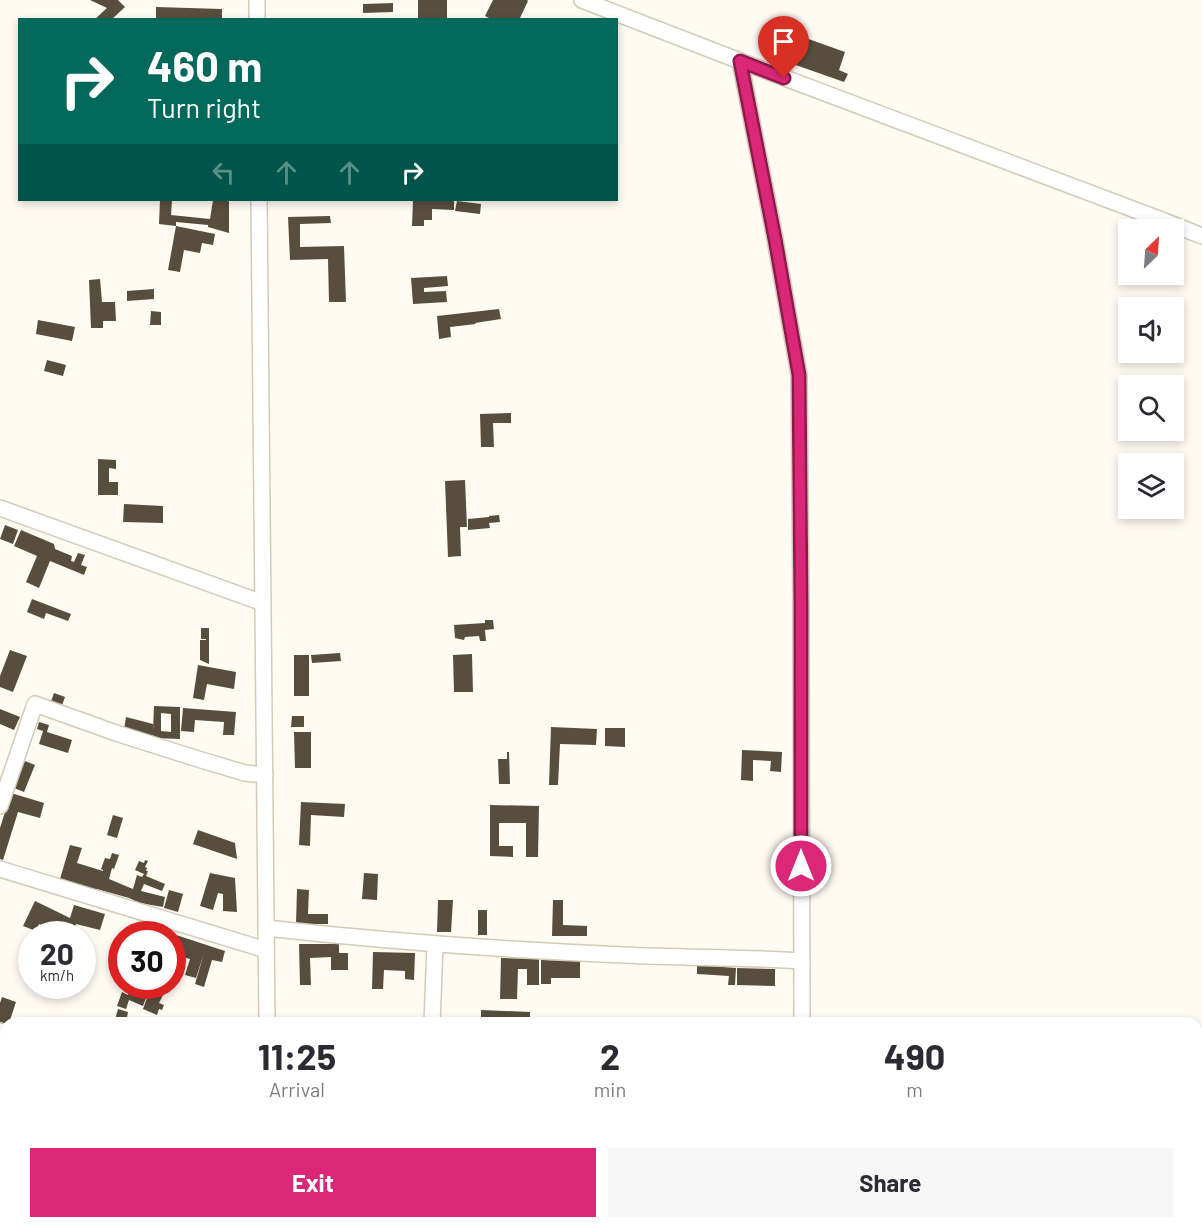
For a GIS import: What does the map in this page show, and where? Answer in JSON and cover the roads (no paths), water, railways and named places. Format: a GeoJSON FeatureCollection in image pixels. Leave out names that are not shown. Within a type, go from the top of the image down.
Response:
{"type":"FeatureCollection","features":[{"type":"Feature","properties":{"kind":"street"},"geometry":{"type":"LineString","coordinates":[[257,0],[257,18]]}},
{"type":"Feature","properties":{"kind":"street"},"geometry":{"type":"LineString","coordinates":[[582,0],[1202,236]]}},
{"type":"Feature","properties":{"kind":"street"},"geometry":{"type":"LineString","coordinates":[[740,61],[799,375],[802,1017]]}},
{"type":"Feature","properties":{"kind":"street"},"geometry":{"type":"LineString","coordinates":[[259,201],[267,1017]]}},
{"type":"Feature","properties":{"kind":"street"},"geometry":{"type":"LineString","coordinates":[[0,508],[263,603]]}},
{"type":"Feature","properties":{"kind":"street"},"geometry":{"type":"LineString","coordinates":[[0,806],[35,704],[116,733],[245,774],[265,775]]}},
{"type":"Feature","properties":{"kind":"street"},"geometry":{"type":"LineString","coordinates":[[0,869],[266,950]]}},
{"type":"Feature","properties":{"kind":"street"},"geometry":{"type":"LineString","coordinates":[[266,928],[435,945],[626,956],[765,958],[802,961]]}},
{"type":"Feature","properties":{"kind":"street"},"geometry":{"type":"LineString","coordinates":[[432,1017],[435,945]]}}]}
